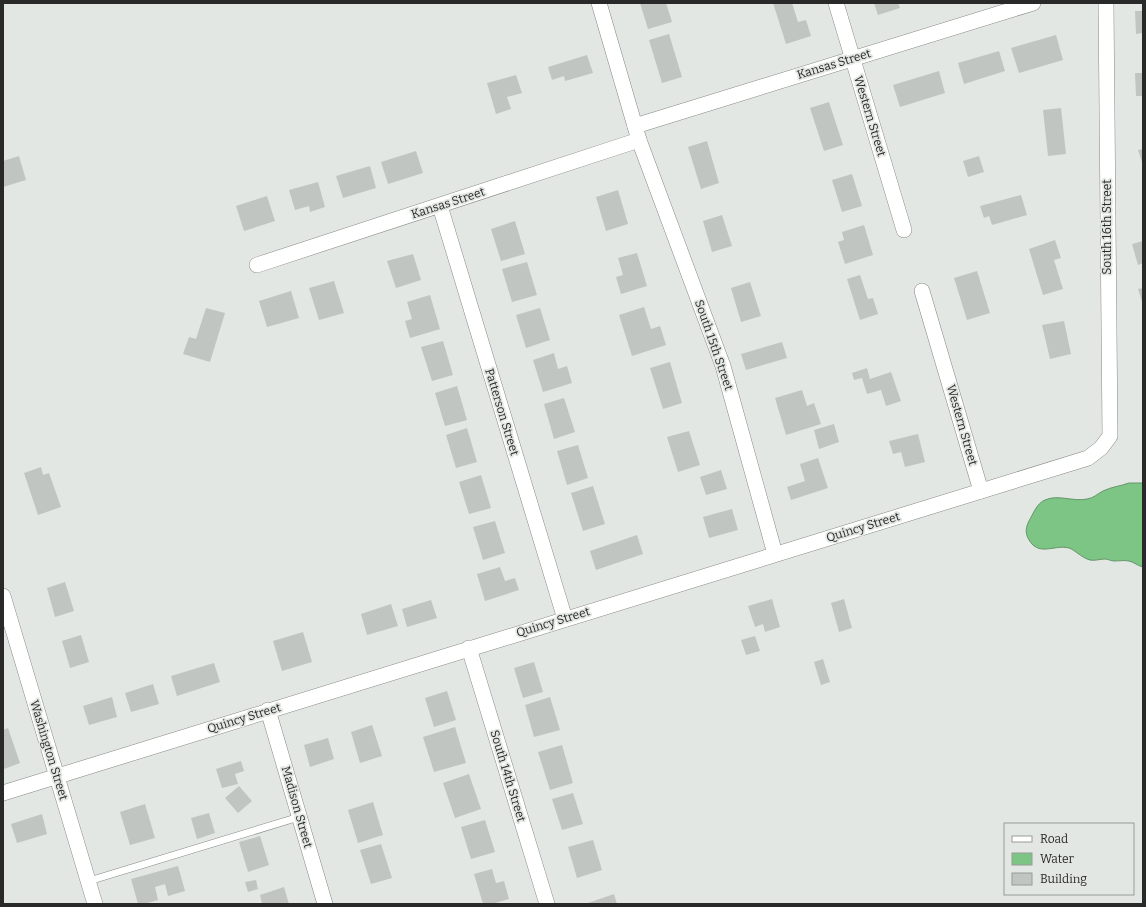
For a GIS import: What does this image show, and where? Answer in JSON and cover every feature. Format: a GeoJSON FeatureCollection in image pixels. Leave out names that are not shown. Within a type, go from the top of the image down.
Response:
{"type":"FeatureCollection","features":[{"type":"Feature","properties":{"kind":"street","name":"South 15th Street"},"geometry":{"type":"LineString","coordinates":[[599,3],[637,133],[722,366],[775,554]]}},
{"type":"Feature","properties":{"kind":"street","name":"Western Street"},"geometry":{"type":"LineString","coordinates":[[836,3],[904,230]]}},
{"type":"Feature","properties":{"kind":"street","name":"Kansas Street"},"geometry":{"type":"LineString","coordinates":[[257,265],[440,206],[637,133],[853,58],[1033,3]]}},
{"type":"Feature","properties":{"kind":"street","name":"South 16th Street"},"geometry":{"type":"LineString","coordinates":[[1102,448],[1110,436],[1107,256],[1106,3]]}},
{"type":"Feature","properties":{"kind":"street","name":"Patterson Street"},"geometry":{"type":"LineString","coordinates":[[440,206],[565,619]]}},
{"type":"Feature","properties":{"kind":"street","name":"Western Street"},"geometry":{"type":"LineString","coordinates":[[922,291],[981,491]]}},
{"type":"Feature","properties":{"kind":"street","name":"Quincy Street"},"geometry":{"type":"LineString","coordinates":[[3,793],[1088,458],[1102,448]]}},
{"type":"Feature","properties":{"kind":"street","name":"Washington Street"},"geometry":{"type":"LineString","coordinates":[[3,596],[56,776],[96,904]]}},
{"type":"Feature","properties":{"kind":"street","name":"South 14th Street"},"geometry":{"type":"LineString","coordinates":[[469,648],[547,904]]}},
{"type":"Feature","properties":{"kind":"street","name":"Madison Street"},"geometry":{"type":"LineString","coordinates":[[268,710],[325,904]]}},
{"type":"Feature","properties":{"kind":"lane"},"geometry":{"type":"LineString","coordinates":[[89,882],[300,817]]}},
{"type":"Feature","properties":{"kind":"water"},"geometry":{"type":"Polygon","coordinates":[[[1129,483],[1143,483],[1143,567],[1127,561],[1113,561],[1105,559],[1090,560],[1084,558],[1069,548],[1063,547],[1041,549],[1032,544],[1028,538],[1026,532],[1028,523],[1042,501],[1050,498],[1082,500],[1094,497],[1106,490],[1129,483]]]}},
{"type":"Feature","properties":{"kind":"building"},"geometry":{"type":"Polygon","coordinates":[[[640,3],[666,3],[672,22],[648,29],[640,3]]]}},
{"type":"Feature","properties":{"kind":"building"},"geometry":{"type":"Polygon","coordinates":[[[773,3],[792,3],[798,22],[806,20],[811,36],[786,44],[773,3]]]}},
{"type":"Feature","properties":{"kind":"building"},"geometry":{"type":"Polygon","coordinates":[[[874,3],[898,3],[900,8],[878,15],[874,3]]]}},
{"type":"Feature","properties":{"kind":"building"},"geometry":{"type":"Polygon","coordinates":[[[1135,11],[1143,11],[1143,33],[1136,34],[1135,11]]]}},
{"type":"Feature","properties":{"kind":"building"},"geometry":{"type":"Polygon","coordinates":[[[669,34],[682,77],[662,83],[649,40],[669,34]]]}},
{"type":"Feature","properties":{"kind":"building"},"geometry":{"type":"Polygon","coordinates":[[[1056,35],[1063,60],[1019,73],[1011,48],[1056,35]]]}},
{"type":"Feature","properties":{"kind":"building"},"geometry":{"type":"Polygon","coordinates":[[[999,51],[1005,71],[964,84],[958,63],[999,51]]]}},
{"type":"Feature","properties":{"kind":"building"},"geometry":{"type":"Polygon","coordinates":[[[587,55],[593,73],[565,81],[564,76],[552,80],[548,67],[587,55]]]}},
{"type":"Feature","properties":{"kind":"building"},"geometry":{"type":"Polygon","coordinates":[[[939,71],[945,93],[900,107],[893,85],[939,71]]]}},
{"type":"Feature","properties":{"kind":"building"},"geometry":{"type":"Polygon","coordinates":[[[1135,73],[1143,73],[1143,96],[1136,96],[1135,73]]]}},
{"type":"Feature","properties":{"kind":"building"},"geometry":{"type":"Polygon","coordinates":[[[516,75],[522,93],[507,97],[511,109],[496,114],[487,83],[516,75]]]}},
{"type":"Feature","properties":{"kind":"building"},"geometry":{"type":"Polygon","coordinates":[[[829,102],[843,145],[824,151],[810,108],[829,102]]]}},
{"type":"Feature","properties":{"kind":"building"},"geometry":{"type":"Polygon","coordinates":[[[1061,108],[1066,154],[1048,156],[1043,110],[1061,108]]]}},
{"type":"Feature","properties":{"kind":"building"},"geometry":{"type":"Polygon","coordinates":[[[707,141],[719,183],[701,189],[688,147],[707,141]]]}},
{"type":"Feature","properties":{"kind":"building"},"geometry":{"type":"Polygon","coordinates":[[[1143,149],[1143,165],[1138,150],[1143,149]]]}},
{"type":"Feature","properties":{"kind":"building"},"geometry":{"type":"Polygon","coordinates":[[[416,151],[423,173],[388,184],[381,162],[416,151]]]}},
{"type":"Feature","properties":{"kind":"building"},"geometry":{"type":"Polygon","coordinates":[[[19,156],[26,180],[3,187],[3,161],[19,156]]]}},
{"type":"Feature","properties":{"kind":"building"},"geometry":{"type":"Polygon","coordinates":[[[979,156],[984,172],[968,177],[963,161],[979,156]]]}},
{"type":"Feature","properties":{"kind":"building"},"geometry":{"type":"Polygon","coordinates":[[[370,166],[376,188],[343,198],[336,176],[370,166]]]}},
{"type":"Feature","properties":{"kind":"building"},"geometry":{"type":"Polygon","coordinates":[[[852,174],[862,206],[842,212],[832,180],[852,174]]]}},
{"type":"Feature","properties":{"kind":"building"},"geometry":{"type":"Polygon","coordinates":[[[318,182],[325,207],[310,212],[309,206],[295,210],[289,190],[318,182]]]}},
{"type":"Feature","properties":{"kind":"building"},"geometry":{"type":"Polygon","coordinates":[[[618,190],[628,224],[606,231],[596,197],[618,190]]]}},
{"type":"Feature","properties":{"kind":"building"},"geometry":{"type":"Polygon","coordinates":[[[1021,195],[1027,215],[992,225],[989,216],[984,218],[980,206],[1021,195]]]}},
{"type":"Feature","properties":{"kind":"building"},"geometry":{"type":"Polygon","coordinates":[[[267,196],[275,221],[244,231],[236,206],[267,196]]]}},
{"type":"Feature","properties":{"kind":"building"},"geometry":{"type":"Polygon","coordinates":[[[722,215],[732,246],[712,252],[703,221],[722,215]]]}},
{"type":"Feature","properties":{"kind":"building"},"geometry":{"type":"Polygon","coordinates":[[[515,221],[525,254],[501,261],[491,229],[515,221]]]}},
{"type":"Feature","properties":{"kind":"building"},"geometry":{"type":"Polygon","coordinates":[[[864,225],[873,255],[845,264],[838,242],[844,240],[842,232],[864,225]]]}},
{"type":"Feature","properties":{"kind":"building"},"geometry":{"type":"Polygon","coordinates":[[[1055,240],[1061,258],[1054,260],[1063,289],[1043,295],[1029,249],[1055,240]]]}},
{"type":"Feature","properties":{"kind":"building"},"geometry":{"type":"Polygon","coordinates":[[[1143,241],[1143,263],[1138,265],[1132,244],[1143,241]]]}},
{"type":"Feature","properties":{"kind":"building"},"geometry":{"type":"Polygon","coordinates":[[[637,253],[647,286],[621,294],[616,277],[623,275],[618,258],[637,253]]]}},
{"type":"Feature","properties":{"kind":"building"},"geometry":{"type":"Polygon","coordinates":[[[413,254],[421,280],[396,288],[387,261],[413,254]]]}},
{"type":"Feature","properties":{"kind":"building"},"geometry":{"type":"Polygon","coordinates":[[[527,262],[537,295],[512,302],[502,269],[527,262]]]}},
{"type":"Feature","properties":{"kind":"building"},"geometry":{"type":"Polygon","coordinates":[[[977,271],[990,313],[967,320],[954,278],[977,271]]]}},
{"type":"Feature","properties":{"kind":"building"},"geometry":{"type":"Polygon","coordinates":[[[860,275],[868,299],[873,298],[878,314],[860,320],[847,279],[860,275]]]}},
{"type":"Feature","properties":{"kind":"building"},"geometry":{"type":"Polygon","coordinates":[[[334,281],[344,313],[319,320],[309,288],[334,281]]]}},
{"type":"Feature","properties":{"kind":"building"},"geometry":{"type":"Polygon","coordinates":[[[750,282],[761,316],[741,322],[731,288],[750,282]]]}},
{"type":"Feature","properties":{"kind":"building"},"geometry":{"type":"Polygon","coordinates":[[[1143,288],[1143,305],[1138,289],[1143,288]]]}},
{"type":"Feature","properties":{"kind":"building"},"geometry":{"type":"Polygon","coordinates":[[[291,291],[299,318],[267,327],[259,301],[291,291]]]}},
{"type":"Feature","properties":{"kind":"building"},"geometry":{"type":"Polygon","coordinates":[[[430,295],[440,329],[410,338],[405,321],[412,319],[407,302],[430,295]]]}},
{"type":"Feature","properties":{"kind":"building"},"geometry":{"type":"Polygon","coordinates":[[[644,307],[651,329],[660,326],[666,345],[632,356],[619,315],[644,307]]]}},
{"type":"Feature","properties":{"kind":"building"},"geometry":{"type":"Polygon","coordinates":[[[206,308],[225,313],[210,362],[183,354],[189,337],[196,339],[206,308]]]}},
{"type":"Feature","properties":{"kind":"building"},"geometry":{"type":"Polygon","coordinates":[[[540,308],[550,340],[526,348],[516,315],[540,308]]]}},
{"type":"Feature","properties":{"kind":"building"},"geometry":{"type":"Polygon","coordinates":[[[1064,321],[1071,354],[1050,359],[1042,325],[1064,321]]]}},
{"type":"Feature","properties":{"kind":"building"},"geometry":{"type":"Polygon","coordinates":[[[443,341],[453,375],[432,381],[421,347],[443,341]]]}},
{"type":"Feature","properties":{"kind":"building"},"geometry":{"type":"Polygon","coordinates":[[[782,342],[787,358],[746,370],[741,354],[782,342]]]}},
{"type":"Feature","properties":{"kind":"building"},"geometry":{"type":"Polygon","coordinates":[[[554,353],[558,369],[567,366],[572,383],[543,392],[533,360],[554,353]]]}},
{"type":"Feature","properties":{"kind":"building"},"geometry":{"type":"Polygon","coordinates":[[[670,362],[682,403],[663,409],[650,368],[670,362]]]}},
{"type":"Feature","properties":{"kind":"building"},"geometry":{"type":"Polygon","coordinates":[[[867,368],[870,379],[891,372],[901,401],[886,406],[881,390],[867,394],[862,378],[854,380],[852,373],[867,368]]]}},
{"type":"Feature","properties":{"kind":"building"},"geometry":{"type":"Polygon","coordinates":[[[457,386],[467,420],[445,426],[435,393],[457,386]]]}},
{"type":"Feature","properties":{"kind":"building"},"geometry":{"type":"Polygon","coordinates":[[[802,390],[807,406],[814,403],[821,424],[786,435],[775,398],[802,390]]]}},
{"type":"Feature","properties":{"kind":"building"},"geometry":{"type":"Polygon","coordinates":[[[564,398],[575,432],[554,439],[544,404],[564,398]]]}},
{"type":"Feature","properties":{"kind":"building"},"geometry":{"type":"Polygon","coordinates":[[[834,424],[839,442],[819,449],[814,430],[834,424]]]}},
{"type":"Feature","properties":{"kind":"building"},"geometry":{"type":"Polygon","coordinates":[[[467,428],[477,462],[456,468],[446,435],[467,428]]]}},
{"type":"Feature","properties":{"kind":"building"},"geometry":{"type":"Polygon","coordinates":[[[689,431],[700,465],[678,472],[667,437],[689,431]]]}},
{"type":"Feature","properties":{"kind":"building"},"geometry":{"type":"Polygon","coordinates":[[[918,434],[925,462],[905,467],[901,452],[893,454],[889,441],[918,434]]]}},
{"type":"Feature","properties":{"kind":"building"},"geometry":{"type":"Polygon","coordinates":[[[578,445],[588,478],[567,485],[557,451],[578,445]]]}},
{"type":"Feature","properties":{"kind":"building"},"geometry":{"type":"Polygon","coordinates":[[[818,458],[828,488],[791,500],[787,487],[805,481],[800,464],[818,458]]]}},
{"type":"Feature","properties":{"kind":"building"},"geometry":{"type":"Polygon","coordinates":[[[41,467],[43,475],[49,473],[61,507],[38,515],[24,473],[41,467]]]}},
{"type":"Feature","properties":{"kind":"building"},"geometry":{"type":"Polygon","coordinates":[[[721,470],[727,489],[706,495],[700,477],[721,470]]]}},
{"type":"Feature","properties":{"kind":"building"},"geometry":{"type":"Polygon","coordinates":[[[481,475],[491,508],[469,514],[459,482],[481,475]]]}},
{"type":"Feature","properties":{"kind":"building"},"geometry":{"type":"Polygon","coordinates":[[[593,486],[605,524],[583,531],[571,493],[593,486]]]}},
{"type":"Feature","properties":{"kind":"building"},"geometry":{"type":"Polygon","coordinates":[[[732,509],[738,530],[709,538],[703,517],[732,509]]]}},
{"type":"Feature","properties":{"kind":"building"},"geometry":{"type":"Polygon","coordinates":[[[495,521],[505,553],[483,560],[473,527],[495,521]]]}},
{"type":"Feature","properties":{"kind":"building"},"geometry":{"type":"Polygon","coordinates":[[[637,535],[643,554],[596,570],[590,551],[637,535]]]}},
{"type":"Feature","properties":{"kind":"building"},"geometry":{"type":"Polygon","coordinates":[[[500,567],[505,581],[515,578],[519,590],[485,601],[477,574],[500,567]]]}},
{"type":"Feature","properties":{"kind":"building"},"geometry":{"type":"Polygon","coordinates":[[[65,582],[74,611],[55,617],[47,588],[65,582]]]}},
{"type":"Feature","properties":{"kind":"building"},"geometry":{"type":"Polygon","coordinates":[[[772,599],[780,627],[765,632],[763,624],[755,627],[748,606],[772,599]]]}},
{"type":"Feature","properties":{"kind":"building"},"geometry":{"type":"Polygon","coordinates":[[[844,599],[852,628],[839,632],[831,603],[844,599]]]}},
{"type":"Feature","properties":{"kind":"building"},"geometry":{"type":"Polygon","coordinates":[[[431,600],[437,618],[407,627],[402,609],[431,600]]]}},
{"type":"Feature","properties":{"kind":"building"},"geometry":{"type":"Polygon","coordinates":[[[391,604],[398,626],[367,635],[361,614],[391,604]]]}},
{"type":"Feature","properties":{"kind":"building"},"geometry":{"type":"Polygon","coordinates":[[[303,632],[312,662],[282,671],[273,641],[303,632]]]}},
{"type":"Feature","properties":{"kind":"building"},"geometry":{"type":"Polygon","coordinates":[[[81,635],[89,662],[70,668],[62,641],[81,635]]]}},
{"type":"Feature","properties":{"kind":"building"},"geometry":{"type":"Polygon","coordinates":[[[755,636],[760,651],[746,655],[741,640],[755,636]]]}},
{"type":"Feature","properties":{"kind":"building"},"geometry":{"type":"Polygon","coordinates":[[[823,659],[830,682],[821,685],[814,662],[823,659]]]}},
{"type":"Feature","properties":{"kind":"building"},"geometry":{"type":"Polygon","coordinates":[[[534,662],[543,692],[523,698],[514,668],[534,662]]]}},
{"type":"Feature","properties":{"kind":"building"},"geometry":{"type":"Polygon","coordinates":[[[214,663],[220,682],[177,696],[171,676],[214,663]]]}},
{"type":"Feature","properties":{"kind":"building"},"geometry":{"type":"Polygon","coordinates":[[[153,684],[159,704],[131,712],[125,693],[153,684]]]}},
{"type":"Feature","properties":{"kind":"building"},"geometry":{"type":"Polygon","coordinates":[[[447,691],[456,720],[434,727],[425,698],[447,691]]]}},
{"type":"Feature","properties":{"kind":"building"},"geometry":{"type":"Polygon","coordinates":[[[112,697],[117,717],[89,725],[83,706],[112,697]]]}},
{"type":"Feature","properties":{"kind":"building"},"geometry":{"type":"Polygon","coordinates":[[[550,697],[560,730],[534,737],[525,705],[550,697]]]}},
{"type":"Feature","properties":{"kind":"building"},"geometry":{"type":"Polygon","coordinates":[[[372,725],[382,756],[360,763],[351,732],[372,725]]]}},
{"type":"Feature","properties":{"kind":"building"},"geometry":{"type":"Polygon","coordinates":[[[455,727],[466,763],[434,772],[423,737],[455,727]]]}},
{"type":"Feature","properties":{"kind":"building"},"geometry":{"type":"Polygon","coordinates":[[[8,728],[20,763],[4,769],[3,730],[8,728]]]}},
{"type":"Feature","properties":{"kind":"building"},"geometry":{"type":"Polygon","coordinates":[[[328,738],[334,759],[310,767],[304,745],[328,738]]]}},
{"type":"Feature","properties":{"kind":"building"},"geometry":{"type":"Polygon","coordinates":[[[562,745],[573,783],[550,790],[538,752],[562,745]]]}},
{"type":"Feature","properties":{"kind":"building"},"geometry":{"type":"Polygon","coordinates":[[[241,761],[244,771],[235,774],[238,784],[222,788],[216,769],[241,761]]]}},
{"type":"Feature","properties":{"kind":"building"},"geometry":{"type":"Polygon","coordinates":[[[469,774],[481,809],[455,818],[443,783],[469,774]]]}},
{"type":"Feature","properties":{"kind":"building"},"geometry":{"type":"Polygon","coordinates":[[[239,786],[252,801],[238,813],[225,798],[239,786]]]}},
{"type":"Feature","properties":{"kind":"building"},"geometry":{"type":"Polygon","coordinates":[[[573,793],[583,824],[562,830],[552,799],[573,793]]]}},
{"type":"Feature","properties":{"kind":"building"},"geometry":{"type":"Polygon","coordinates":[[[373,802],[383,835],[358,843],[348,810],[373,802]]]}},
{"type":"Feature","properties":{"kind":"building"},"geometry":{"type":"Polygon","coordinates":[[[145,804],[155,838],[130,845],[120,812],[145,804]]]}},
{"type":"Feature","properties":{"kind":"building"},"geometry":{"type":"Polygon","coordinates":[[[209,813],[215,833],[197,839],[191,818],[209,813]]]}},
{"type":"Feature","properties":{"kind":"building"},"geometry":{"type":"Polygon","coordinates":[[[42,814],[47,834],[17,843],[11,824],[42,814]]]}},
{"type":"Feature","properties":{"kind":"building"},"geometry":{"type":"Polygon","coordinates":[[[485,820],[495,852],[471,859],[461,827],[485,820]]]}},
{"type":"Feature","properties":{"kind":"building"},"geometry":{"type":"Polygon","coordinates":[[[260,836],[269,865],[248,872],[239,842],[260,836]]]}},
{"type":"Feature","properties":{"kind":"building"},"geometry":{"type":"Polygon","coordinates":[[[593,840],[602,870],[577,878],[568,847],[593,840]]]}},
{"type":"Feature","properties":{"kind":"building"},"geometry":{"type":"Polygon","coordinates":[[[381,844],[392,878],[371,884],[360,850],[381,844]]]}},
{"type":"Feature","properties":{"kind":"building"},"geometry":{"type":"Polygon","coordinates":[[[178,866],[185,891],[168,896],[165,884],[155,887],[158,900],[138,904],[131,879],[178,866]]]}},
{"type":"Feature","properties":{"kind":"building"},"geometry":{"type":"Polygon","coordinates":[[[492,869],[496,883],[504,881],[509,899],[492,904],[483,904],[474,874],[492,869]]]}},
{"type":"Feature","properties":{"kind":"building"},"geometry":{"type":"Polygon","coordinates":[[[256,880],[258,889],[248,892],[245,882],[256,880]]]}},
{"type":"Feature","properties":{"kind":"building"},"geometry":{"type":"Polygon","coordinates":[[[284,887],[289,904],[262,904],[260,895],[284,887]]]}},
{"type":"Feature","properties":{"kind":"building"},"geometry":{"type":"Polygon","coordinates":[[[614,894],[617,904],[585,904],[614,894]]]}}]}
